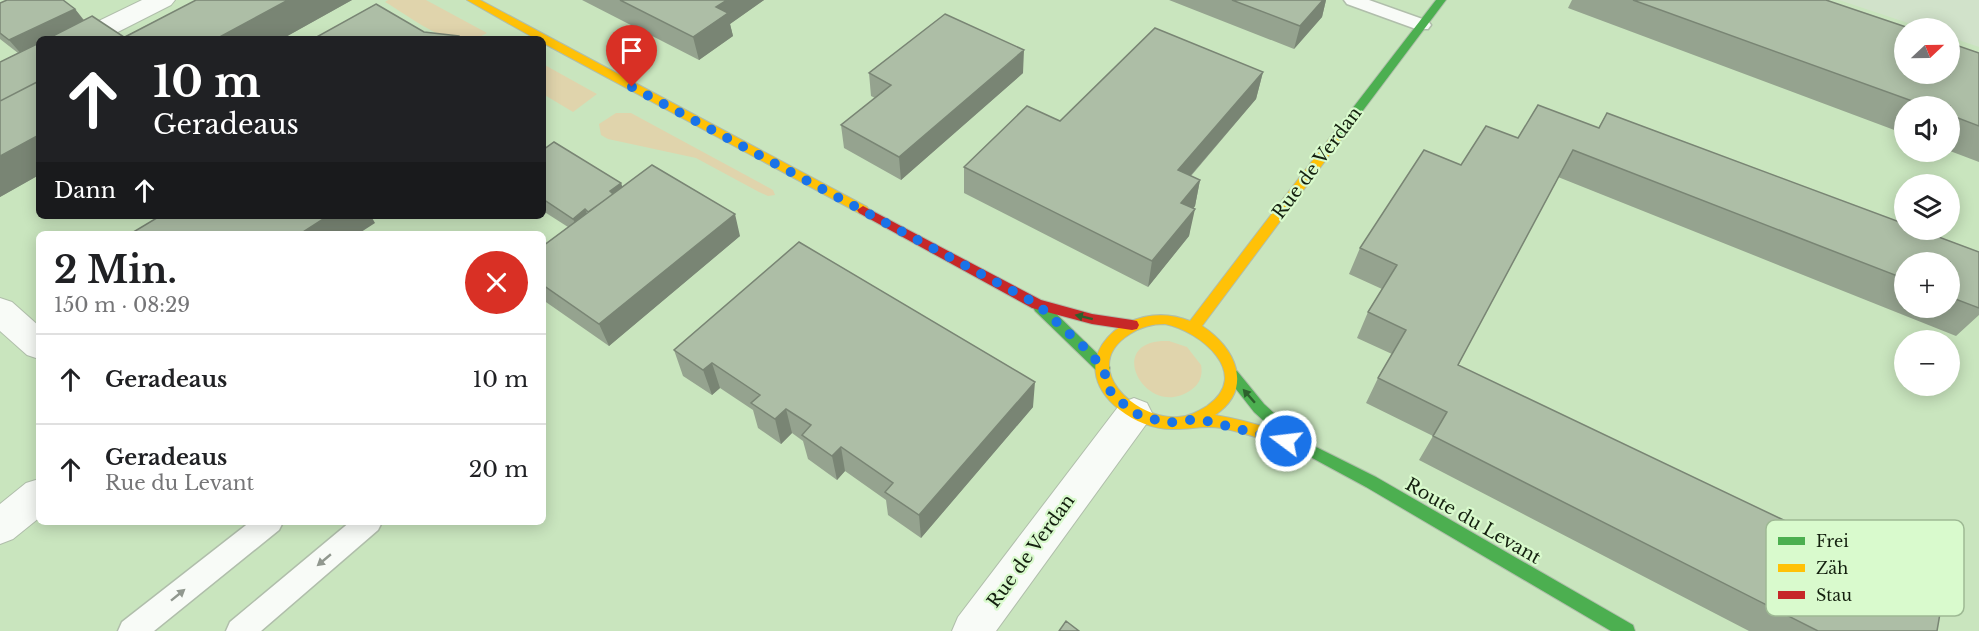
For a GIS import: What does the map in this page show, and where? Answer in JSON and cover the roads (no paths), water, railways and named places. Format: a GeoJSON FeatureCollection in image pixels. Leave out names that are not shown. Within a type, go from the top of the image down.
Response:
{"type":"FeatureCollection","features":[{"type":"Feature","properties":{"kind":"street"},"geometry":{"type":"LineString","coordinates":[[89,36],[162,0]]}},
{"type":"Feature","properties":{"kind":"street"},"geometry":{"type":"LineString","coordinates":[[472,0],[539,36]]}},
{"type":"Feature","properties":{"kind":"street","name":"Rue de Verdan"},"geometry":{"type":"LineString","coordinates":[[1194,326],[1441,0]]}},
{"type":"Feature","properties":{"kind":"street"},"geometry":{"type":"LineString","coordinates":[[546,40],[1037,304],[1092,319],[1132,325],[1164,319],[1194,326],[1211,337],[1224,352],[1232,375],[1230,387],[1223,402],[1199,419],[1166,423],[1134,413],[1111,393],[1103,368],[1079,342],[1037,304]]}},
{"type":"Feature","properties":{"kind":"street"},"geometry":{"type":"LineString","coordinates":[[0,311],[36,343]]}},
{"type":"Feature","properties":{"kind":"street"},"geometry":{"type":"LineString","coordinates":[[1103,368],[1108,345],[1120,332],[1132,325]]}},
{"type":"Feature","properties":{"kind":"street","name":"Route du Levant"},"geometry":{"type":"LineString","coordinates":[[1232,375],[1259,408],[1299,444],[1400,499],[1627,631]]}},
{"type":"Feature","properties":{"kind":"street","name":"Rue de Verdan"},"geometry":{"type":"LineString","coordinates":[[972,631],[1134,413]]}},
{"type":"Feature","properties":{"kind":"street","name":"Route du Levant"},"geometry":{"type":"LineString","coordinates":[[1199,419],[1299,444]]}},
{"type":"Feature","properties":{"kind":"street"},"geometry":{"type":"LineString","coordinates":[[0,527],[36,497]]}},
{"type":"Feature","properties":{"kind":"lane"},"geometry":{"type":"LineString","coordinates":[[1353,0],[1422,25]]}},
{"type":"Feature","properties":{"kind":"lane"},"geometry":{"type":"LineString","coordinates":[[132,631],[266,525]]}},
{"type":"Feature","properties":{"kind":"lane"},"geometry":{"type":"LineString","coordinates":[[240,631],[365,525]]}}]}
